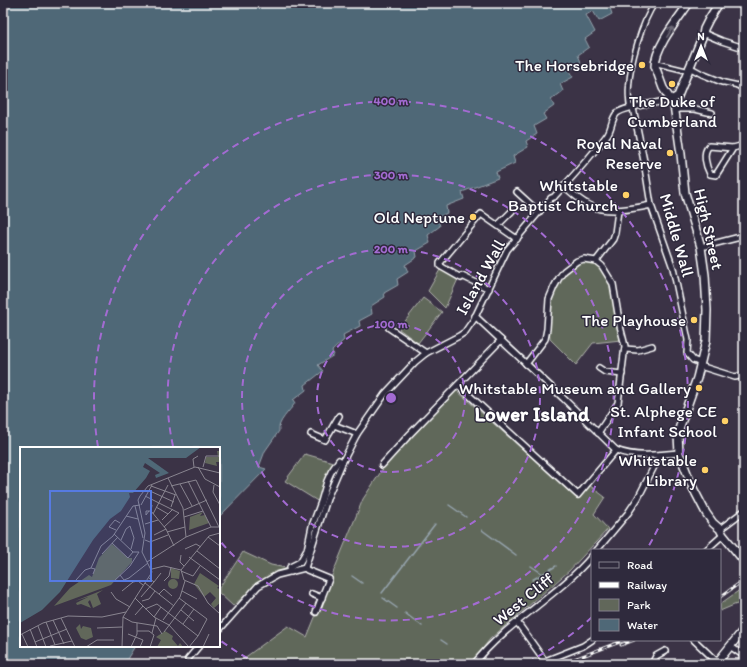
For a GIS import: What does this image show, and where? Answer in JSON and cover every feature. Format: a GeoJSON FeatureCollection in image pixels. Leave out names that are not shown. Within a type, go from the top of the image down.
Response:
{"type":"FeatureCollection","features":[{"type":"Feature","properties":{"kind":"main road"},"geometry":{"type":"LineString","coordinates":[[655,63],[667,36],[689,3]]}},
{"type":"Feature","properties":{"kind":"main road"},"geometry":{"type":"LineString","coordinates":[[671,100],[678,96],[709,19],[719,3]]}},
{"type":"Feature","properties":{"kind":"main road","name":"High Street"},"geometry":{"type":"LineString","coordinates":[[655,63],[663,88],[675,109],[685,193],[701,247],[705,275],[706,341],[700,365],[680,426],[678,435],[679,453]]}},
{"type":"Feature","properties":{"kind":"main road"},"geometry":{"type":"LineString","coordinates":[[679,453],[700,503],[713,523],[744,560]]}},
{"type":"Feature","properties":{"kind":"main road"},"geometry":{"type":"LineString","coordinates":[[716,663],[744,629]]}},
{"type":"Feature","properties":{"kind":"street"},"geometry":{"type":"LineString","coordinates":[[655,3],[647,19],[635,55],[629,87],[631,108],[671,100]]}},
{"type":"Feature","properties":{"kind":"street"},"geometry":{"type":"LineString","coordinates":[[703,33],[744,48]]}},
{"type":"Feature","properties":{"kind":"street"},"geometry":{"type":"LineString","coordinates":[[655,63],[688,69],[744,89]]}},
{"type":"Feature","properties":{"kind":"street","name":"Island Wall"},"geometry":{"type":"LineString","coordinates":[[305,568],[328,496],[343,461],[357,434],[385,394],[404,372],[426,353],[465,332],[476,316],[507,250],[606,136],[611,129],[614,117],[619,112],[631,108]]}},
{"type":"Feature","properties":{"kind":"street","name":"Middle Wall"},"geometry":{"type":"LineString","coordinates":[[631,108],[645,164],[651,205],[673,268],[688,340],[687,353],[700,365]]}},
{"type":"Feature","properties":{"kind":"street"},"geometry":{"type":"LineString","coordinates":[[675,109],[695,109],[712,113]]}},
{"type":"Feature","properties":{"kind":"street"},"geometry":{"type":"LineString","coordinates":[[733,148],[716,175],[710,174],[706,167],[706,148],[709,146],[733,148],[744,145]]}},
{"type":"Feature","properties":{"kind":"street"},"geometry":{"type":"LineString","coordinates":[[564,186],[593,207],[618,210],[651,205]]}},
{"type":"Feature","properties":{"kind":"street"},"geometry":{"type":"LineString","coordinates":[[517,192],[540,212]]}},
{"type":"Feature","properties":{"kind":"street"},"geometry":{"type":"LineString","coordinates":[[596,261],[613,239],[618,210]]}},
{"type":"Feature","properties":{"kind":"street"},"geometry":{"type":"LineString","coordinates":[[498,225],[512,211]]}},
{"type":"Feature","properties":{"kind":"street"},"geometry":{"type":"LineString","coordinates":[[489,289],[462,276],[461,278],[440,266],[440,263],[481,214],[517,239]]}},
{"type":"Feature","properties":{"kind":"street"},"geometry":{"type":"LineString","coordinates":[[701,247],[744,236]]}},
{"type":"Feature","properties":{"kind":"street"},"geometry":{"type":"LineString","coordinates":[[526,364],[545,339],[549,299],[559,278],[564,271],[577,261],[584,259],[596,261],[602,266],[613,284],[625,349],[618,403],[598,433]]}},
{"type":"Feature","properties":{"kind":"street"},"geometry":{"type":"LineString","coordinates":[[476,316],[616,450],[623,453],[632,454],[660,455],[679,453]]}},
{"type":"Feature","properties":{"kind":"street"},"geometry":{"type":"LineString","coordinates":[[389,328],[426,353]]}},
{"type":"Feature","properties":{"kind":"street"},"geometry":{"type":"LineString","coordinates":[[382,465],[501,340]]}},
{"type":"Feature","properties":{"kind":"street"},"geometry":{"type":"LineString","coordinates":[[625,349],[638,350],[652,346]]}},
{"type":"Feature","properties":{"kind":"street"},"geometry":{"type":"LineString","coordinates":[[700,365],[735,377],[744,375]]}},
{"type":"Feature","properties":{"kind":"street"},"geometry":{"type":"LineString","coordinates":[[598,368],[605,372],[622,374]]}},
{"type":"Feature","properties":{"kind":"street"},"geometry":{"type":"LineString","coordinates":[[458,385],[578,495],[616,450]]}},
{"type":"Feature","properties":{"kind":"street"},"geometry":{"type":"LineString","coordinates":[[311,434],[325,440],[339,416]]}},
{"type":"Feature","properties":{"kind":"street"},"geometry":{"type":"LineString","coordinates":[[334,425],[357,434]]}},
{"type":"Feature","properties":{"kind":"street"},"geometry":{"type":"LineString","coordinates":[[598,549],[628,513],[638,498],[660,455]]}},
{"type":"Feature","properties":{"kind":"street"},"geometry":{"type":"LineString","coordinates":[[291,572],[290,567],[300,562],[307,550],[312,526],[327,481],[339,460]]}},
{"type":"Feature","properties":{"kind":"street"},"geometry":{"type":"LineString","coordinates":[[707,549],[721,532],[726,523],[744,512]]}},
{"type":"Feature","properties":{"kind":"street","name":"West Cliff"},"geometry":{"type":"LineString","coordinates":[[474,664],[493,642],[564,584],[591,557]]}},
{"type":"Feature","properties":{"kind":"street"},"geometry":{"type":"LineString","coordinates":[[220,629],[258,586],[272,577],[305,568],[329,579],[316,612]]}},
{"type":"Feature","properties":{"kind":"street"},"geometry":{"type":"LineString","coordinates":[[312,594],[322,598]]}},
{"type":"Feature","properties":{"kind":"street"},"geometry":{"type":"LineString","coordinates":[[517,622],[545,661],[583,646],[591,641]]}},
{"type":"Feature","properties":{"kind":"street"},"geometry":{"type":"LineString","coordinates":[[695,641],[716,663]]}},
{"type":"Feature","properties":{"kind":"street"},"geometry":{"type":"LineString","coordinates":[[730,646],[744,656]]}},
{"type":"Feature","properties":{"kind":"street"},"geometry":{"type":"LineString","coordinates":[[188,660],[198,647]]}},
{"type":"Feature","properties":{"kind":"street"},"geometry":{"type":"LineString","coordinates":[[652,664],[656,656],[665,651]]}},
{"type":"Feature","properties":{"kind":"green space"},"geometry":{"type":"Polygon","coordinates":[[[584,261],[592,262],[600,266],[606,273],[612,290],[621,340],[593,343],[576,365],[550,339],[549,322],[551,304],[556,288],[566,273],[584,261]]]}},
{"type":"Feature","properties":{"kind":"green space"},"geometry":{"type":"Polygon","coordinates":[[[441,268],[458,279],[445,308],[428,291],[441,268]]]}},
{"type":"Feature","properties":{"kind":"green space"},"geometry":{"type":"Polygon","coordinates":[[[423,298],[442,312],[418,343],[399,329],[423,298]]]}},
{"type":"Feature","properties":{"kind":"green space"},"geometry":{"type":"Polygon","coordinates":[[[456,390],[578,499],[589,485],[605,497],[594,514],[608,529],[569,571],[490,639],[471,664],[236,664],[288,626],[307,637],[363,499],[384,467],[456,390]]]}},
{"type":"Feature","properties":{"kind":"green space"},"geometry":{"type":"Polygon","coordinates":[[[305,454],[333,462],[319,502],[285,481],[305,454]]]}},
{"type":"Feature","properties":{"kind":"green space"},"geometry":{"type":"Polygon","coordinates":[[[243,552],[271,565],[286,568],[284,572],[261,581],[233,606],[220,594],[220,586],[243,552]]]}},
{"type":"Feature","properties":{"kind":"green space"},"geometry":{"type":"Polygon","coordinates":[[[744,587],[744,602],[721,611],[721,603],[744,587]]]}},
{"type":"Feature","properties":{"kind":"water"},"geometry":{"type":"Polygon","coordinates":[[[3,3],[618,3],[610,8],[612,14],[599,21],[593,11],[586,15],[595,32],[585,39],[589,47],[578,55],[581,62],[569,71],[573,77],[560,84],[563,91],[551,100],[554,106],[543,114],[546,119],[534,126],[537,134],[526,141],[528,147],[513,156],[515,163],[496,172],[498,178],[462,192],[464,199],[446,206],[447,213],[437,218],[440,226],[428,235],[430,243],[416,251],[417,257],[405,265],[408,272],[397,279],[398,285],[384,293],[385,297],[371,306],[372,314],[359,321],[360,326],[343,335],[344,340],[332,351],[334,355],[318,365],[323,371],[305,385],[306,390],[293,400],[295,403],[282,420],[279,431],[265,451],[259,467],[266,469],[220,516],[220,447],[20,447],[20,647],[134,647],[124,664],[3,664],[3,3]]]}},
{"type":"Feature","properties":{"kind":"waterway"},"geometry":{"type":"LineString","coordinates":[[449,505],[466,517]]}},
{"type":"Feature","properties":{"kind":"waterway"},"geometry":{"type":"LineString","coordinates":[[382,593],[435,524]]}},
{"type":"Feature","properties":{"kind":"waterway"},"geometry":{"type":"LineString","coordinates":[[482,530],[516,555]]}},
{"type":"Feature","properties":{"kind":"waterway"},"geometry":{"type":"LineString","coordinates":[[531,566],[543,574]]}},
{"type":"Feature","properties":{"kind":"waterway"},"geometry":{"type":"LineString","coordinates":[[532,580],[556,566]]}},
{"type":"Feature","properties":{"kind":"waterway"},"geometry":{"type":"LineString","coordinates":[[352,576],[362,583]]}},
{"type":"Feature","properties":{"kind":"waterway"},"geometry":{"type":"LineString","coordinates":[[383,598],[397,608]]}},
{"type":"Feature","properties":{"kind":"waterway"},"geometry":{"type":"LineString","coordinates":[[405,613],[422,626]]}},
{"type":"Feature","properties":{"kind":"waterway"},"geometry":{"type":"LineString","coordinates":[[441,640],[447,644]]}},
{"type":"Feature","properties":{"kind":"railway"},"geometry":{"type":"LineString","coordinates":[[721,596],[744,580]]}},
{"type":"Feature","properties":{"kind":"railway"},"geometry":{"type":"LineString","coordinates":[[561,664],[622,641]]}},
{"type":"Feature","properties":{"kind":"railway"},"geometry":{"type":"LineString","coordinates":[[621,645],[631,641]]}},
{"type":"Feature","properties":{"kind":"place","name":"The Horsebridge"},"geometry":{"type":"Point","coordinates":[642,65]}},
{"type":"Feature","properties":{"kind":"place","name":"The Duke of Cumberland"},"geometry":{"type":"Point","coordinates":[672,84]}},
{"type":"Feature","properties":{"kind":"place","name":"Royal Naval Reserve"},"geometry":{"type":"Point","coordinates":[670,153]}},
{"type":"Feature","properties":{"kind":"place","name":"Whitstable Baptist Church"},"geometry":{"type":"Point","coordinates":[626,195]}},
{"type":"Feature","properties":{"kind":"place","name":"Old Neptune"},"geometry":{"type":"Point","coordinates":[473,217]}},
{"type":"Feature","properties":{"kind":"place","name":"The Playhouse"},"geometry":{"type":"Point","coordinates":[694,320]}},
{"type":"Feature","properties":{"kind":"place","name":"Whitstable Museum and Gallery"},"geometry":{"type":"Point","coordinates":[699,388]}},
{"type":"Feature","properties":{"kind":"place","name":"St. Alphege CE Infant School"},"geometry":{"type":"Point","coordinates":[725,421]}},
{"type":"Feature","properties":{"kind":"place","name":"Whitstable Library"},"geometry":{"type":"Point","coordinates":[705,470]}},
{"type":"Feature","properties":{"kind":"district","name":"Lower Island"},"geometry":{"type":"Point","coordinates":[532,413]}}]}
